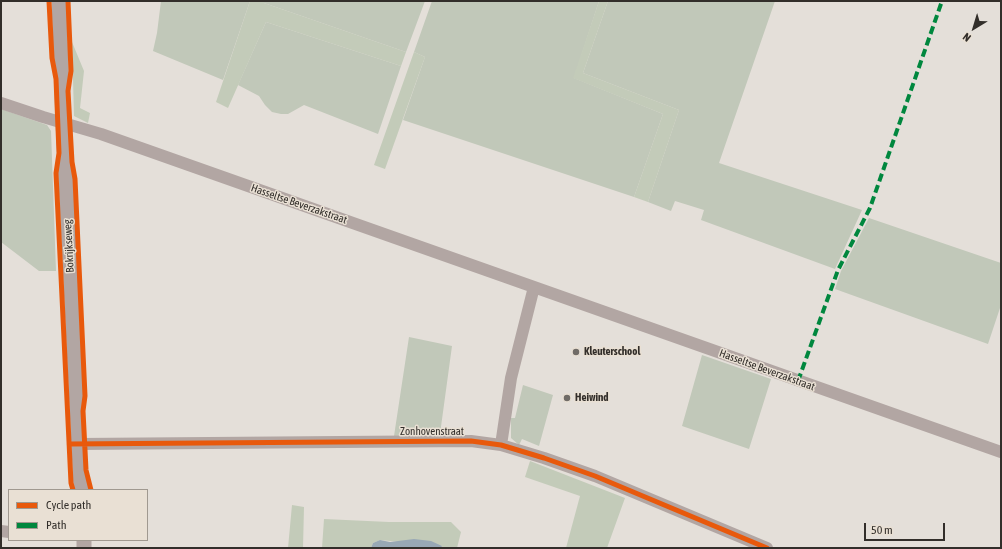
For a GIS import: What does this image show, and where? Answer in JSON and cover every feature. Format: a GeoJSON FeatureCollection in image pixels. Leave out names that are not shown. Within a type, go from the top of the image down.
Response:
{"type":"FeatureCollection","features":[{"type":"Feature","properties":{"kind":"street","name":"Bokrijkseweg"},"geometry":{"type":"LineString","coordinates":[[59,1],[63,122],[81,489]]}},
{"type":"Feature","properties":{"kind":"street","name":"Hasseltse Beverzakstraat"},"geometry":{"type":"LineString","coordinates":[[1,103],[109,137],[1001,452]]}},
{"type":"Feature","properties":{"kind":"street"},"geometry":{"type":"LineString","coordinates":[[501,445],[511,378],[534,287]]}},
{"type":"Feature","properties":{"kind":"street","name":"Zonhovenstraat"},"geometry":{"type":"LineString","coordinates":[[78,444],[471,441],[501,445],[596,476],[767,548]]}},
{"type":"Feature","properties":{"kind":"green space"},"geometry":{"type":"Polygon","coordinates":[[[161,1],[250,1],[223,80],[153,51],[161,1]]]}},
{"type":"Feature","properties":{"kind":"green space"},"geometry":{"type":"Polygon","coordinates":[[[250,1],[264,1],[264,3],[406,52],[401,66],[266,22],[228,108],[216,102],[250,1]]]}},
{"type":"Feature","properties":{"kind":"green space"},"geometry":{"type":"Polygon","coordinates":[[[264,1],[425,1],[406,52],[264,3],[264,1]]]}},
{"type":"Feature","properties":{"kind":"green space"},"geometry":{"type":"Polygon","coordinates":[[[432,1],[599,1],[574,78],[663,114],[634,197],[403,120],[425,57],[414,52],[432,1]]]}},
{"type":"Feature","properties":{"kind":"green space"},"geometry":{"type":"Polygon","coordinates":[[[599,1],[608,1],[583,73],[679,110],[648,202],[634,197],[663,114],[573,78],[599,1]]]}},
{"type":"Feature","properties":{"kind":"green space"},"geometry":{"type":"Polygon","coordinates":[[[608,1],[775,1],[719,163],[862,210],[835,269],[701,220],[704,210],[675,201],[671,211],[648,202],[679,110],[583,73],[608,1]]]}},
{"type":"Feature","properties":{"kind":"green space"},"geometry":{"type":"Polygon","coordinates":[[[266,22],[401,66],[378,134],[304,105],[288,114],[272,112],[259,96],[238,85],[266,22]]]}},
{"type":"Feature","properties":{"kind":"green space"},"geometry":{"type":"Polygon","coordinates":[[[72,42],[84,71],[80,108],[90,113],[88,123],[74,116],[72,42]]]}},
{"type":"Feature","properties":{"kind":"green space"},"geometry":{"type":"Polygon","coordinates":[[[414,52],[425,57],[385,169],[374,165],[414,52]]]}},
{"type":"Feature","properties":{"kind":"green space"},"geometry":{"type":"Polygon","coordinates":[[[1,109],[47,125],[51,131],[56,271],[39,271],[1,242],[1,109]]]}},
{"type":"Feature","properties":{"kind":"green space"},"geometry":{"type":"Polygon","coordinates":[[[869,218],[1001,263],[1001,305],[988,344],[835,289],[841,271],[869,218]]]}},
{"type":"Feature","properties":{"kind":"green space"},"geometry":{"type":"Polygon","coordinates":[[[409,337],[452,346],[440,434],[394,436],[409,337]]]}},
{"type":"Feature","properties":{"kind":"green space"},"geometry":{"type":"Polygon","coordinates":[[[702,355],[771,379],[749,449],[682,426],[702,355]]]}},
{"type":"Feature","properties":{"kind":"green space"},"geometry":{"type":"Polygon","coordinates":[[[523,385],[553,395],[539,446],[522,439],[519,445],[511,438],[511,418],[515,418],[523,385]]]}},
{"type":"Feature","properties":{"kind":"green space"},"geometry":{"type":"Polygon","coordinates":[[[530,461],[625,498],[607,548],[566,548],[580,496],[525,477],[530,461]]]}},
{"type":"Feature","properties":{"kind":"green space"},"geometry":{"type":"Polygon","coordinates":[[[292,505],[304,507],[303,548],[288,548],[292,505]]]}},
{"type":"Feature","properties":{"kind":"green space"},"geometry":{"type":"Polygon","coordinates":[[[324,519],[389,522],[451,522],[461,532],[457,548],[441,548],[442,546],[380,540],[373,543],[371,548],[322,548],[324,519]]]}},
{"type":"Feature","properties":{"kind":"water"},"geometry":{"type":"Polygon","coordinates":[[[414,539],[431,541],[442,546],[441,548],[371,548],[373,543],[380,540],[390,542],[414,539]]]}},
{"type":"Feature","properties":{"kind":"marked path"},"geometry":{"type":"LineString","coordinates":[[798,381],[838,270],[870,208],[942,1]]}},
{"type":"Feature","properties":{"kind":"cycle path"},"geometry":{"type":"LineString","coordinates":[[49,1],[52,58],[56,79],[59,153],[56,173],[71,483],[73,489]]}},
{"type":"Feature","properties":{"kind":"cycle path"},"geometry":{"type":"LineString","coordinates":[[68,1],[71,71],[68,91],[72,162],[75,179],[85,396],[83,411],[86,470],[91,489]]}},
{"type":"Feature","properties":{"kind":"cycle path"},"geometry":{"type":"LineString","coordinates":[[69,444],[471,441],[501,445],[595,476],[767,548]]}},
{"type":"Feature","properties":{"kind":"place","name":"Kleuterschool"},"geometry":{"type":"Point","coordinates":[576,352]}},
{"type":"Feature","properties":{"kind":"place","name":"Heiwind"},"geometry":{"type":"Point","coordinates":[567,398]}}]}
